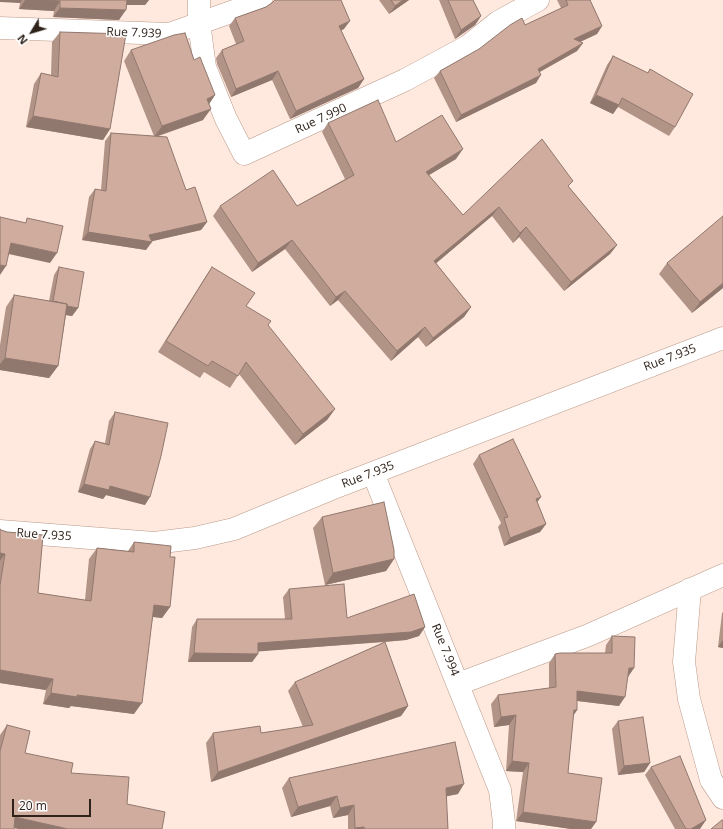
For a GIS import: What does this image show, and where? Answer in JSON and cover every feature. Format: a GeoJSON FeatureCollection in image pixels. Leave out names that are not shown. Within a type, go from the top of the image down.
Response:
{"type":"FeatureCollection","features":[{"type":"Feature","properties":{"kind":"street","name":"Rue 7.990"},"geometry":{"type":"LineString","coordinates":[[199,0],[199,23],[205,68],[226,119],[244,154],[405,80],[468,46],[498,22],[538,0]]}},
{"type":"Feature","properties":{"kind":"street","name":"Rue 7.939"},"geometry":{"type":"LineString","coordinates":[[0,28],[169,34],[254,4],[261,0]]}},
{"type":"Feature","properties":{"kind":"street","name":"Rue 7.935"},"geometry":{"type":"LineString","coordinates":[[0,531],[154,543],[195,538],[234,529],[331,489],[723,338]]}},
{"type":"Feature","properties":{"kind":"street","name":"Rue 7.994"},"geometry":{"type":"LineString","coordinates":[[373,473],[500,790],[504,829]]}},
{"type":"Feature","properties":{"kind":"street"},"geometry":{"type":"LineString","coordinates":[[458,684],[589,635],[723,575]]}},
{"type":"Feature","properties":{"kind":"street"},"geometry":{"type":"LineString","coordinates":[[690,589],[684,662],[689,699],[711,780],[723,798]]}},
{"type":"Feature","properties":{"kind":"building"},"geometry":{"type":"Polygon","coordinates":[[[42,0],[127,0],[126,10],[60,8],[60,1],[42,0]]]}},
{"type":"Feature","properties":{"kind":"building"},"geometry":{"type":"Polygon","coordinates":[[[275,0],[341,0],[350,21],[339,26],[364,79],[296,111],[278,71],[236,89],[222,50],[244,41],[235,18],[266,7],[275,0]]]}},
{"type":"Feature","properties":{"kind":"building"},"geometry":{"type":"Polygon","coordinates":[[[391,0],[403,0],[395,6],[391,0]]]}},
{"type":"Feature","properties":{"kind":"building"},"geometry":{"type":"Polygon","coordinates":[[[448,0],[473,0],[481,16],[461,30],[448,0]]]}},
{"type":"Feature","properties":{"kind":"building"},"geometry":{"type":"Polygon","coordinates":[[[566,0],[590,0],[602,26],[574,39],[583,43],[538,69],[541,75],[461,115],[440,71],[479,49],[510,25],[522,18],[525,25],[568,5],[566,0]]]}},
{"type":"Feature","properties":{"kind":"building"},"geometry":{"type":"Polygon","coordinates":[[[60,32],[126,34],[110,129],[33,116],[41,73],[58,77],[60,32]]]}},
{"type":"Feature","properties":{"kind":"building"},"geometry":{"type":"Polygon","coordinates":[[[185,33],[194,60],[200,57],[215,95],[207,99],[211,109],[162,126],[131,50],[174,35],[185,33]]]}},
{"type":"Feature","properties":{"kind":"building"},"geometry":{"type":"Polygon","coordinates":[[[613,56],[648,73],[650,69],[693,94],[675,127],[622,98],[619,105],[596,95],[613,56]]]}},
{"type":"Feature","properties":{"kind":"building"},"geometry":{"type":"Polygon","coordinates":[[[378,100],[396,142],[442,115],[463,149],[426,172],[463,215],[542,139],[573,181],[568,186],[617,245],[571,282],[526,227],[520,233],[499,207],[434,261],[471,307],[433,338],[425,327],[397,351],[345,291],[336,297],[292,240],[258,263],[220,206],[273,170],[297,206],[354,175],[328,123],[378,100]]]}},
{"type":"Feature","properties":{"kind":"building"},"geometry":{"type":"Polygon","coordinates":[[[111,133],[167,137],[186,190],[195,187],[207,222],[149,235],[152,242],[88,232],[95,189],[106,191],[111,133]]]}},
{"type":"Feature","properties":{"kind":"building"},"geometry":{"type":"Polygon","coordinates":[[[723,216],[723,283],[700,302],[667,263],[723,216]]]}},
{"type":"Feature","properties":{"kind":"building"},"geometry":{"type":"Polygon","coordinates":[[[0,217],[26,223],[27,218],[63,226],[57,253],[11,243],[6,266],[0,265],[0,217]]]}},
{"type":"Feature","properties":{"kind":"building"},"geometry":{"type":"Polygon","coordinates":[[[59,267],[84,272],[78,308],[53,301],[59,267]]]}},
{"type":"Feature","properties":{"kind":"building"},"geometry":{"type":"Polygon","coordinates":[[[212,267],[255,293],[246,306],[271,321],[268,325],[335,409],[303,434],[246,362],[238,376],[212,361],[208,366],[166,341],[212,267]]]}},
{"type":"Feature","properties":{"kind":"building"},"geometry":{"type":"Polygon","coordinates":[[[14,295],[67,304],[58,366],[5,358],[14,295]]]}},
{"type":"Feature","properties":{"kind":"building"},"geometry":{"type":"Polygon","coordinates":[[[115,412],[168,423],[150,497],[110,486],[109,490],[84,484],[95,441],[109,445],[115,412]]]}},
{"type":"Feature","properties":{"kind":"building"},"geometry":{"type":"Polygon","coordinates":[[[513,439],[541,497],[536,499],[546,524],[510,538],[504,518],[508,517],[479,455],[513,439]]]}},
{"type":"Feature","properties":{"kind":"building"},"geometry":{"type":"Polygon","coordinates":[[[384,502],[394,550],[394,559],[333,573],[322,517],[384,502]]]}},
{"type":"Feature","properties":{"kind":"building"},"geometry":{"type":"Polygon","coordinates":[[[0,529],[7,532],[43,535],[38,593],[91,601],[97,548],[134,552],[134,542],[171,546],[170,557],[175,557],[170,607],[154,605],[142,703],[51,693],[53,679],[0,670],[0,585],[5,554],[0,553],[0,529]]]}},
{"type":"Feature","properties":{"kind":"building"},"geometry":{"type":"Polygon","coordinates":[[[344,584],[347,618],[414,594],[425,627],[411,632],[258,643],[258,654],[194,653],[197,619],[292,619],[289,589],[344,584]]]}},
{"type":"Feature","properties":{"kind":"building"},"geometry":{"type":"Polygon","coordinates":[[[612,636],[635,637],[634,668],[629,668],[625,697],[577,691],[577,710],[574,710],[568,773],[602,778],[596,822],[523,812],[529,763],[512,761],[516,715],[501,717],[498,695],[556,687],[555,654],[612,653],[612,636]]]}},
{"type":"Feature","properties":{"kind":"building"},"geometry":{"type":"Polygon","coordinates":[[[385,642],[408,706],[218,772],[213,733],[260,726],[261,733],[313,725],[295,682],[385,642]]]}},
{"type":"Feature","properties":{"kind":"building"},"geometry":{"type":"Polygon","coordinates":[[[643,717],[650,763],[624,766],[618,721],[643,717]]]}},
{"type":"Feature","properties":{"kind":"building"},"geometry":{"type":"Polygon","coordinates":[[[7,725],[30,731],[25,753],[73,763],[71,773],[129,777],[127,804],[165,812],[162,829],[68,829],[15,817],[14,829],[0,829],[0,751],[7,725]]]}},
{"type":"Feature","properties":{"kind":"building"},"geometry":{"type":"Polygon","coordinates":[[[455,742],[464,784],[446,788],[448,829],[355,828],[354,805],[340,808],[337,796],[298,807],[289,778],[455,742]]]}},
{"type":"Feature","properties":{"kind":"building"},"geometry":{"type":"Polygon","coordinates":[[[680,756],[706,820],[691,829],[686,829],[651,767],[680,756]]]}},
{"type":"Feature","properties":{"kind":"building"},"geometry":{"type":"Polygon","coordinates":[[[722,820],[723,829],[711,829],[722,820]]]}}]}
